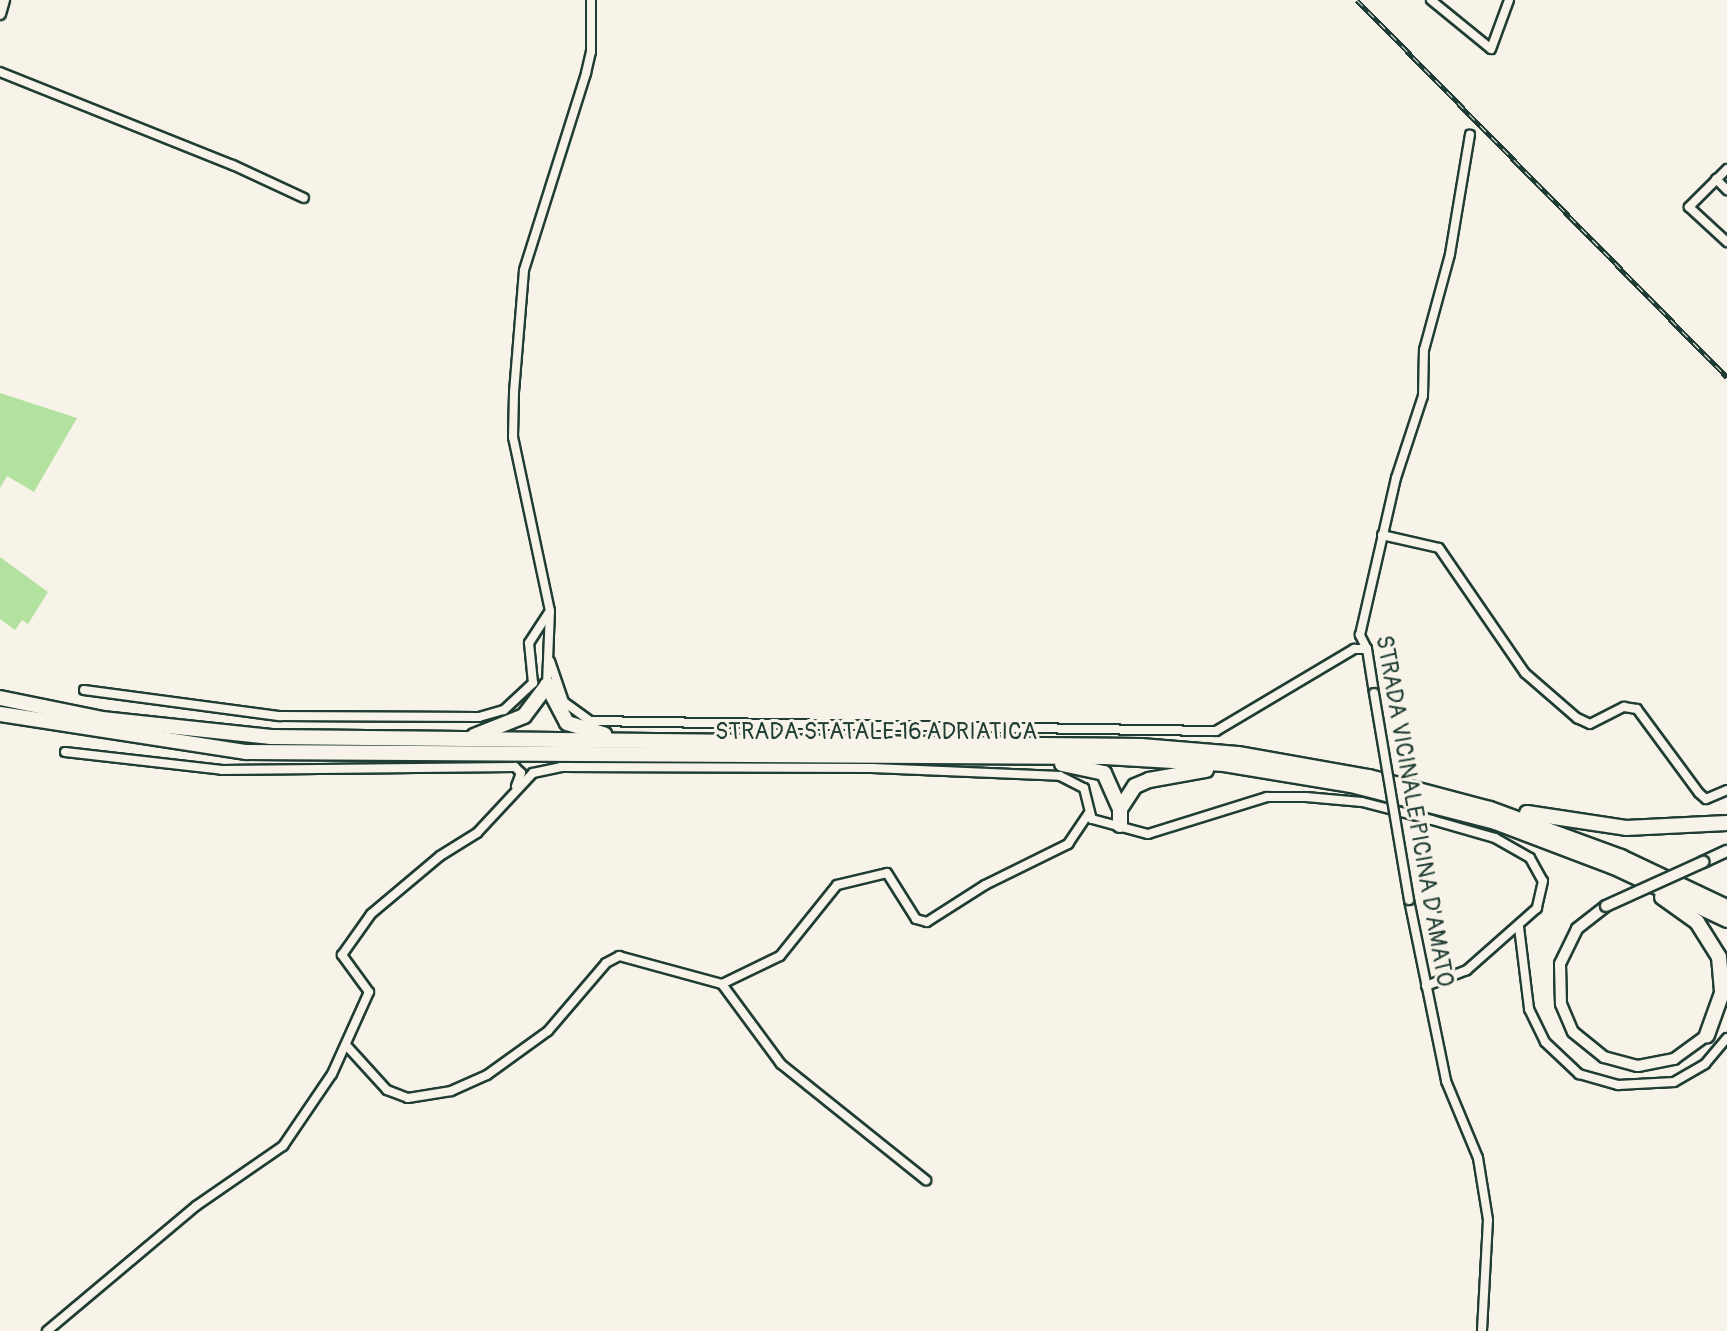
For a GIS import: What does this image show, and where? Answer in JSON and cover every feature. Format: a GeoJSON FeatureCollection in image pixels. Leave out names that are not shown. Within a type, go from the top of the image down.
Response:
{"type":"FeatureCollection","features":[{"type":"Feature","properties":{"kind":"highway"},"geometry":{"type":"LineString","coordinates":[[460,740],[524,716],[547,685],[568,723],[632,741]]}},
{"type":"Feature","properties":{"kind":"highway","name":"STRADA STATALE 16 ADRIATICA"},"geometry":{"type":"LineString","coordinates":[[0,698],[102,719],[271,737],[1163,747],[1316,766],[1428,791],[1585,842],[1727,907]]}},
{"type":"Feature","properties":{"kind":"highway","name":"STRADA STATALE 16 ADRIATICA"},"geometry":{"type":"LineString","coordinates":[[0,714],[246,752],[1135,757],[1254,768],[1399,796],[1564,847],[1727,920]]}},
{"type":"Feature","properties":{"kind":"highway"},"geometry":{"type":"LineString","coordinates":[[984,756],[1096,769],[1110,779],[1120,809],[1120,825]]}},
{"type":"Feature","properties":{"kind":"highway"},"geometry":{"type":"LineString","coordinates":[[1120,809],[1135,786],[1149,780],[1181,771],[1254,768]]}},
{"type":"Feature","properties":{"kind":"highway"},"geometry":{"type":"LineString","coordinates":[[1428,791],[1603,826],[1659,829],[1727,823]]}},
{"type":"Feature","properties":{"kind":"highway"},"geometry":{"type":"LineString","coordinates":[[1564,847],[1672,902],[1705,930],[1717,952],[1723,981],[1719,1006],[1707,1035]]}},
{"type":"Feature","properties":{"kind":"highway"},"geometry":{"type":"LineString","coordinates":[[1707,1035],[1727,1016]]}},
{"type":"Feature","properties":{"kind":"main road"},"geometry":{"type":"LineString","coordinates":[[0,14],[4,0]]}},
{"type":"Feature","properties":{"kind":"main road"},"geometry":{"type":"LineString","coordinates":[[1707,1035],[1675,1059],[1638,1066],[1604,1057],[1573,1032],[1561,1004],[1560,964],[1577,929],[1606,906],[1727,851]]}},
{"type":"Feature","properties":{"kind":"street"},"geometry":{"type":"LineString","coordinates":[[547,685],[550,611],[513,438],[514,391],[524,271],[586,73],[591,52],[591,0]]}},
{"type":"Feature","properties":{"kind":"street"},"geometry":{"type":"LineString","coordinates":[[1430,0],[1491,49],[1509,0]]}},
{"type":"Feature","properties":{"kind":"street"},"geometry":{"type":"LineString","coordinates":[[0,72],[233,165],[304,198]]}},
{"type":"Feature","properties":{"kind":"street","name":"STRADA VICINALE PICINA D'AMATO"},"geometry":{"type":"LineString","coordinates":[[1470,135],[1450,254],[1424,350],[1423,396],[1382,535],[1360,635],[1367,649],[1409,900],[1446,1081],[1478,1158],[1488,1220],[1482,1331]]}},
{"type":"Feature","properties":{"kind":"street"},"geometry":{"type":"LineString","coordinates":[[1727,169],[1689,207],[1727,242]]}},
{"type":"Feature","properties":{"kind":"street"},"geometry":{"type":"LineString","coordinates":[[1716,179],[1727,190]]}},
{"type":"Feature","properties":{"kind":"street"},"geometry":{"type":"LineString","coordinates":[[1382,535],[1439,548],[1525,673],[1577,718],[1590,724],[1624,707],[1637,709],[1699,793],[1706,799],[1727,790]]}},
{"type":"Feature","properties":{"kind":"street"},"geometry":{"type":"LineString","coordinates":[[83,690],[280,716],[480,717],[504,710],[533,683],[529,642],[550,611]]}},
{"type":"Feature","properties":{"kind":"street"},"geometry":{"type":"LineString","coordinates":[[550,661],[564,702],[590,721],[1216,731],[1353,649],[1367,649]]}},
{"type":"Feature","properties":{"kind":"street"},"geometry":{"type":"LineString","coordinates":[[65,752],[222,770],[515,767],[521,772],[514,790]]}},
{"type":"Feature","properties":{"kind":"street"},"geometry":{"type":"LineString","coordinates":[[47,1331],[196,1206],[283,1146],[332,1074],[369,992],[342,955],[371,914],[440,856],[477,833],[514,790],[533,773],[561,767],[872,768],[1060,776],[1084,788],[1089,813],[1100,823],[1120,825],[1148,834],[1166,831],[1204,814],[1280,797],[1362,802],[1495,838],[1530,858],[1540,869],[1542,898],[1519,927],[1467,970],[1426,986]]}},
{"type":"Feature","properties":{"kind":"street"},"geometry":{"type":"LineString","coordinates":[[722,984],[779,956],[837,885],[887,873],[916,919],[927,922],[985,885],[1068,844],[1089,813]]}},
{"type":"Feature","properties":{"kind":"street"},"geometry":{"type":"LineString","coordinates":[[1519,927],[1529,1009],[1545,1042],[1579,1074],[1618,1085],[1674,1082],[1705,1064],[1727,1038]]}},
{"type":"Feature","properties":{"kind":"street"},"geometry":{"type":"LineString","coordinates":[[346,1045],[387,1090],[408,1098],[451,1091],[487,1075],[548,1031],[606,963],[619,956],[722,984],[781,1064],[926,1181]]}},
{"type":"Feature","properties":{"kind":"green space"},"geometry":{"type":"Polygon","coordinates":[[[0,393],[77,418],[34,492],[7,476],[0,488],[0,393]]]}},
{"type":"Feature","properties":{"kind":"green space"},"geometry":{"type":"Polygon","coordinates":[[[0,557],[48,592],[28,624],[22,620],[15,630],[0,619],[0,557]]]}},
{"type":"Feature","properties":{"kind":"railway"},"geometry":{"type":"LineString","coordinates":[[1357,0],[1727,377]]}}]}
